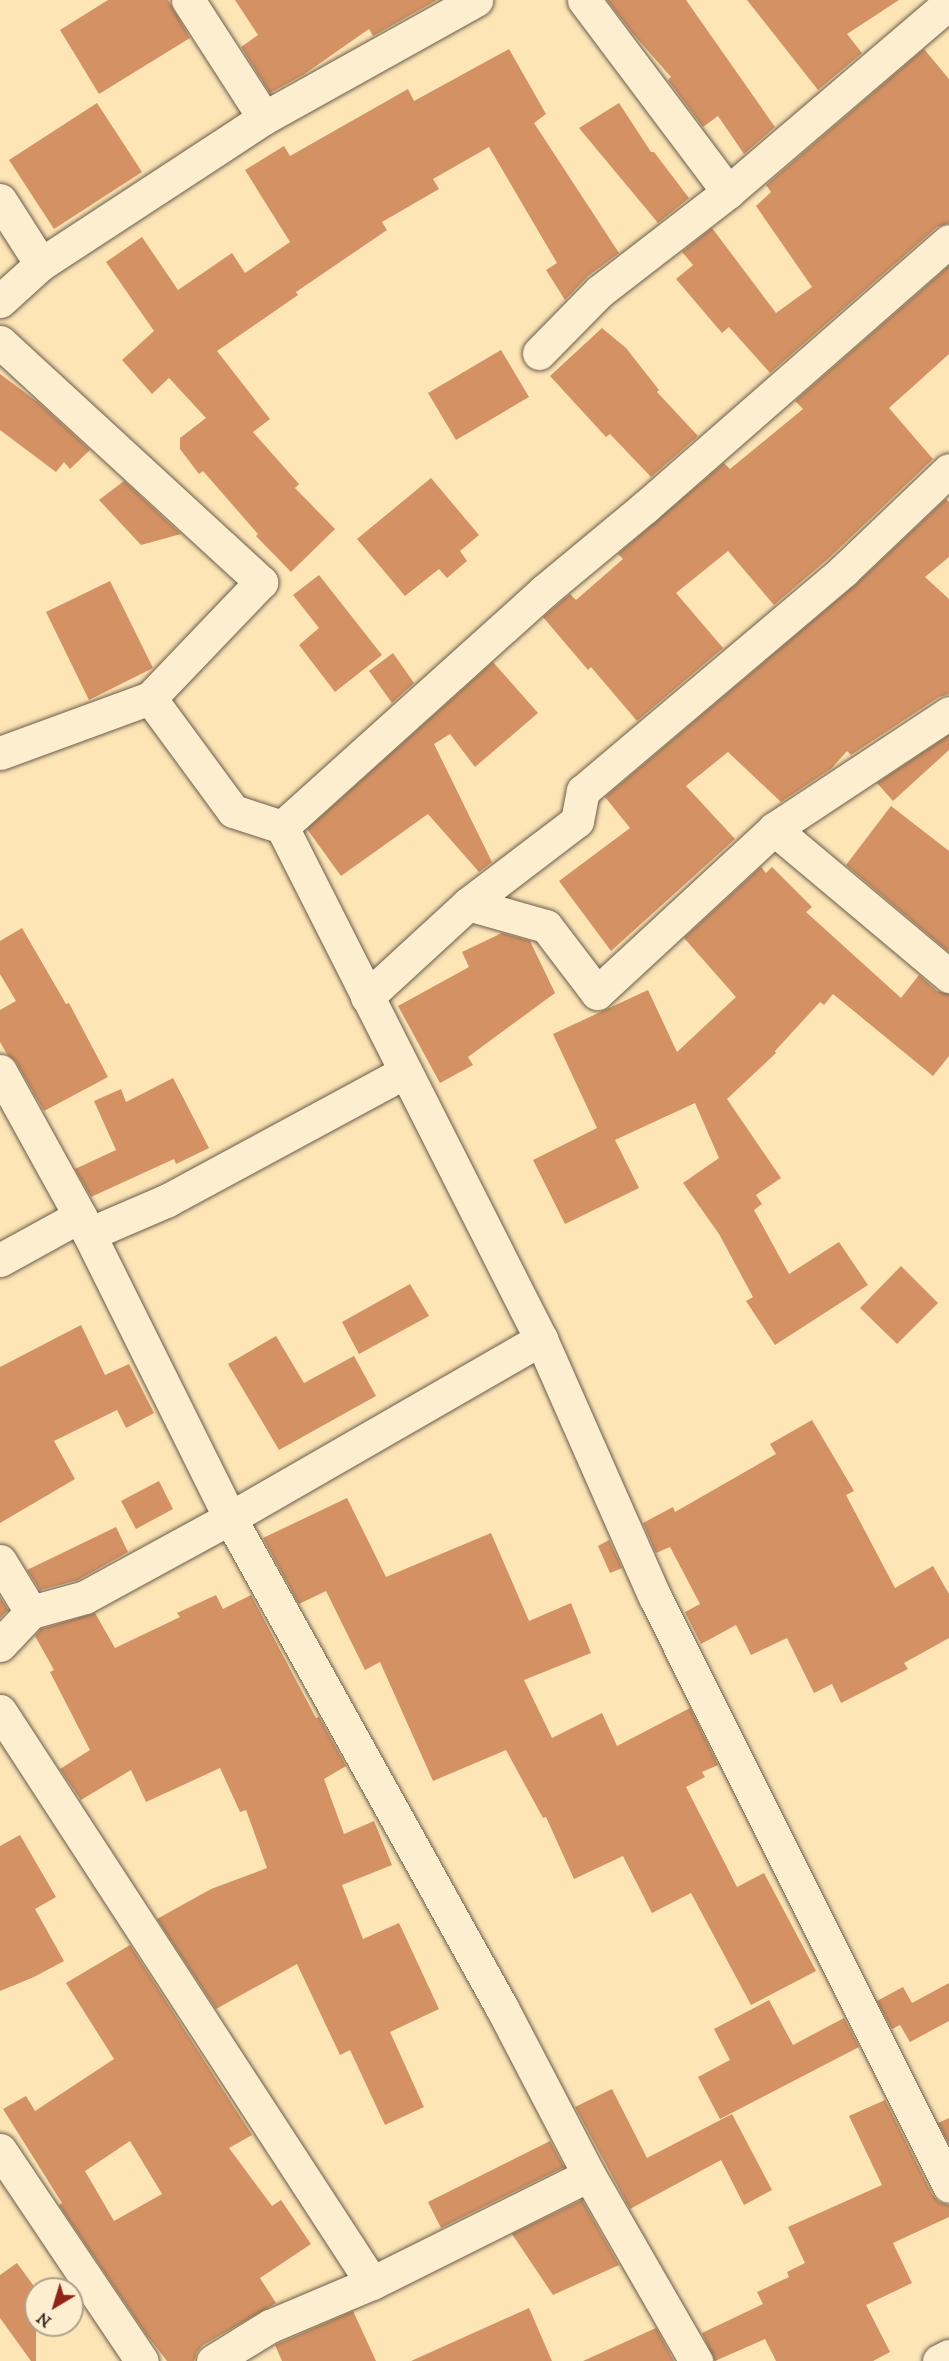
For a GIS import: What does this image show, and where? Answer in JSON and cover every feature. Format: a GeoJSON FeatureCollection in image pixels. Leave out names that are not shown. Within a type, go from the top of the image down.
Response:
{"type":"FeatureCollection","features":[{"type":"Feature","properties":{"kind":"street"},"geometry":{"type":"LineString","coordinates":[[188,0],[264,118]]}},
{"type":"Feature","properties":{"kind":"street"},"geometry":{"type":"LineString","coordinates":[[0,301],[41,264],[264,118],[476,0]]}},
{"type":"Feature","properties":{"kind":"street"},"geometry":{"type":"LineString","coordinates":[[584,0],[728,192]]}},
{"type":"Feature","properties":{"kind":"street"},"geometry":{"type":"LineString","coordinates":[[539,353],[600,291],[728,192],[949,3]]}},
{"type":"Feature","properties":{"kind":"street"},"geometry":{"type":"LineString","coordinates":[[0,200],[41,264]]}},
{"type":"Feature","properties":{"kind":"street"},"geometry":{"type":"LineString","coordinates":[[282,827],[544,591],[644,508],[949,241]]}},
{"type":"Feature","properties":{"kind":"street"},"geometry":{"type":"LineString","coordinates":[[0,342],[261,582],[150,698],[0,753]]}},
{"type":"Feature","properties":{"kind":"street"},"geometry":{"type":"LineString","coordinates":[[368,997],[468,904],[577,821],[583,791],[843,571],[949,470]]}},
{"type":"Feature","properties":{"kind":"street"},"geometry":{"type":"LineString","coordinates":[[150,698],[233,811],[282,827],[540,1339],[655,1598],[949,2186]]}},
{"type":"Feature","properties":{"kind":"street"},"geometry":{"type":"LineString","coordinates":[[468,904],[546,926],[597,993],[774,829],[949,713]]}},
{"type":"Feature","properties":{"kind":"street"},"geometry":{"type":"LineString","coordinates":[[774,829],[949,976]]}},
{"type":"Feature","properties":{"kind":"street"},"geometry":{"type":"LineString","coordinates":[[0,1071],[85,1225],[230,1518],[502,2008],[590,2175],[696,2361]]}},
{"type":"Feature","properties":{"kind":"street"},"geometry":{"type":"LineString","coordinates":[[0,1260],[85,1225],[168,1200],[405,1072]]}},
{"type":"Feature","properties":{"kind":"street"},"geometry":{"type":"LineString","coordinates":[[0,1645],[31,1612],[85,1597],[230,1518],[540,1339]]}},
{"type":"Feature","properties":{"kind":"street"},"geometry":{"type":"LineString","coordinates":[[0,1561],[31,1612]]}},
{"type":"Feature","properties":{"kind":"street"},"geometry":{"type":"LineString","coordinates":[[0,1711],[372,2283]]}},
{"type":"Feature","properties":{"kind":"street"},"geometry":{"type":"LineString","coordinates":[[0,2150],[142,2361]]}},
{"type":"Feature","properties":{"kind":"street"},"geometry":{"type":"LineString","coordinates":[[213,2361],[270,2326],[372,2283],[590,2175]]}},
{"type":"Feature","properties":{"kind":"street"},"geometry":{"type":"LineString","coordinates":[[939,2361],[949,2356]]}},
{"type":"Feature","properties":{"kind":"building"},"geometry":{"type":"Polygon","coordinates":[[[108,0],[168,0],[190,38],[99,94],[60,30],[108,0]]]}},
{"type":"Feature","properties":{"kind":"building"},"geometry":{"type":"Polygon","coordinates":[[[235,0],[437,0],[373,36],[369,29],[303,75],[270,93],[241,47],[258,35],[235,0]]]}},
{"type":"Feature","properties":{"kind":"building"},"geometry":{"type":"Polygon","coordinates":[[[607,0],[686,0],[775,127],[744,154],[718,116],[703,127],[668,80],[671,77],[607,0]]]}},
{"type":"Feature","properties":{"kind":"building"},"geometry":{"type":"Polygon","coordinates":[[[747,0],[899,0],[847,34],[862,53],[818,90],[747,0]]]}},
{"type":"Feature","properties":{"kind":"building"},"geometry":{"type":"Polygon","coordinates":[[[509,49],[546,114],[534,123],[619,253],[588,276],[565,300],[546,270],[557,263],[489,147],[433,179],[439,189],[382,222],[387,230],[296,292],[298,295],[217,351],[270,419],[253,432],[299,484],[295,488],[335,529],[291,572],[256,536],[258,534],[203,471],[199,474],[180,449],[180,438],[206,418],[169,378],[152,394],[122,360],[154,331],[106,262],[142,237],[178,290],[232,253],[245,273],[290,242],[245,170],[284,146],[290,156],[408,89],[414,101],[509,49]]]}},
{"type":"Feature","properties":{"kind":"building"},"geometry":{"type":"Polygon","coordinates":[[[924,49],[949,79],[949,223],[937,227],[770,373],[729,327],[722,333],[676,279],[693,265],[682,252],[712,228],[776,313],[812,287],[756,206],[771,192],[766,185],[924,49]]]}},
{"type":"Feature","properties":{"kind":"building"},"geometry":{"type":"Polygon","coordinates":[[[97,103],[142,172],[54,229],[9,160],[97,103]]]}},
{"type":"Feature","properties":{"kind":"building"},"geometry":{"type":"Polygon","coordinates":[[[619,103],[651,152],[654,152],[689,198],[658,223],[579,128],[619,103]]]}},
{"type":"Feature","properties":{"kind":"building"},"geometry":{"type":"Polygon","coordinates":[[[949,266],[949,354],[889,408],[933,459],[830,557],[774,605],[728,551],[676,593],[723,648],[637,721],[591,667],[588,670],[543,617],[570,594],[576,600],[623,559],[618,554],[724,463],[730,469],[803,409],[795,401],[949,266]]]}},
{"type":"Feature","properties":{"kind":"building"},"geometry":{"type":"Polygon","coordinates":[[[602,328],[626,348],[659,390],[657,392],[698,436],[651,477],[610,434],[606,437],[550,376],[602,328]]]}},
{"type":"Feature","properties":{"kind":"building"},"geometry":{"type":"Polygon","coordinates":[[[501,350],[529,397],[456,440],[428,393],[501,350]]]}},
{"type":"Feature","properties":{"kind":"building"},"geometry":{"type":"Polygon","coordinates":[[[0,374],[39,403],[90,450],[70,469],[64,462],[56,472],[0,430],[0,374]]]}},
{"type":"Feature","properties":{"kind":"building"},"geometry":{"type":"Polygon","coordinates":[[[431,478],[479,535],[460,551],[467,561],[447,578],[439,569],[405,596],[357,539],[431,478]]]}},
{"type":"Feature","properties":{"kind":"building"},"geometry":{"type":"Polygon","coordinates":[[[124,481],[181,534],[141,545],[99,500],[124,481]]]}},
{"type":"Feature","properties":{"kind":"building"},"geometry":{"type":"Polygon","coordinates":[[[946,499],[949,502],[949,557],[925,577],[949,599],[949,694],[939,697],[851,755],[847,751],[832,768],[781,802],[728,752],[686,786],[735,839],[611,951],[559,881],[630,828],[605,797],[855,585],[946,499]]]}},
{"type":"Feature","properties":{"kind":"building"},"geometry":{"type":"Polygon","coordinates":[[[319,575],[382,655],[335,692],[299,645],[319,628],[293,595],[319,575]]]}},
{"type":"Feature","properties":{"kind":"building"},"geometry":{"type":"Polygon","coordinates":[[[110,581],[153,668],[89,700],[46,612],[110,581]]]}},
{"type":"Feature","properties":{"kind":"building"},"geometry":{"type":"Polygon","coordinates":[[[393,653],[414,683],[392,703],[369,671],[393,653]]]}},
{"type":"Feature","properties":{"kind":"building"},"geometry":{"type":"Polygon","coordinates":[[[493,662],[538,713],[475,767],[450,734],[434,744],[492,862],[479,872],[428,814],[341,876],[307,829],[493,662]]]}},
{"type":"Feature","properties":{"kind":"building"},"geometry":{"type":"Polygon","coordinates":[[[949,735],[949,750],[893,801],[877,783],[949,735]]]}},
{"type":"Feature","properties":{"kind":"building"},"geometry":{"type":"Polygon","coordinates":[[[891,806],[949,851],[949,952],[846,865],[891,806]]]}},
{"type":"Feature","properties":{"kind":"building"},"geometry":{"type":"Polygon","coordinates":[[[761,867],[766,873],[772,867],[812,907],[806,912],[901,998],[919,975],[937,991],[949,994],[949,1056],[933,1076],[833,994],[824,1005],[820,1002],[775,1051],[776,1053],[727,1099],[781,1178],[756,1195],[762,1204],[754,1210],[789,1274],[839,1242],[868,1285],[775,1345],[746,1301],[753,1297],[719,1234],[683,1183],[719,1158],[695,1103],[615,1140],[639,1188],[565,1224],[533,1160],[597,1128],[553,1034],[648,990],[677,1052],[736,997],[684,938],[761,867]]]}},
{"type":"Feature","properties":{"kind":"building"},"geometry":{"type":"Polygon","coordinates":[[[22,928],[66,1004],[69,1003],[108,1077],[44,1111],[16,1062],[7,1054],[0,1042],[0,1010],[16,1001],[0,974],[0,941],[22,928]]]}},
{"type":"Feature","properties":{"kind":"building"},"geometry":{"type":"Polygon","coordinates":[[[502,933],[530,941],[555,993],[468,1057],[473,1065],[440,1083],[398,1006],[469,967],[462,952],[502,933]]]}},
{"type":"Feature","properties":{"kind":"building"},"geometry":{"type":"Polygon","coordinates":[[[173,1078],[209,1148],[176,1164],[174,1159],[91,1197],[75,1169],[116,1150],[94,1101],[121,1089],[126,1102],[173,1078]]]}},
{"type":"Feature","properties":{"kind":"building"},"geometry":{"type":"Polygon","coordinates":[[[901,1266],[938,1303],[897,1344],[860,1308],[901,1266]]]}},
{"type":"Feature","properties":{"kind":"building"},"geometry":{"type":"Polygon","coordinates":[[[410,1284],[429,1316],[359,1354],[342,1322],[410,1284]]]}},
{"type":"Feature","properties":{"kind":"building"},"geometry":{"type":"Polygon","coordinates":[[[81,1325],[105,1375],[129,1364],[154,1413],[126,1428],[117,1410],[54,1441],[75,1479],[0,1523],[0,1367],[81,1325]]]}},
{"type":"Feature","properties":{"kind":"building"},"geometry":{"type":"Polygon","coordinates":[[[276,1336],[304,1383],[354,1356],[376,1396],[279,1450],[228,1364],[276,1336]]]}},
{"type":"Feature","properties":{"kind":"building"},"geometry":{"type":"Polygon","coordinates":[[[812,1420],[854,1491],[846,1495],[895,1588],[933,1566],[949,1594],[949,1638],[904,1663],[908,1669],[841,1703],[832,1684],[814,1693],[787,1638],[751,1655],[736,1625],[701,1644],[685,1612],[700,1604],[670,1547],[656,1553],[643,1523],[673,1507],[675,1512],[776,1454],[770,1444],[812,1420]]]}},
{"type":"Feature","properties":{"kind":"building"},"geometry":{"type":"Polygon","coordinates":[[[159,1481],[173,1509],[136,1529],[121,1501],[159,1481]]]}},
{"type":"Feature","properties":{"kind":"building"},"geometry":{"type":"Polygon","coordinates":[[[347,1498],[386,1577],[491,1533],[529,1621],[571,1603],[591,1653],[524,1680],[552,1738],[602,1713],[617,1746],[690,1708],[718,1765],[702,1772],[705,1777],[686,1787],[737,1887],[764,1873],[816,1971],[751,2005],[691,1893],[652,1913],[623,1856],[574,1879],[546,1817],[543,1818],[506,1750],[433,1781],[380,1662],[365,1670],[326,1591],[299,1604],[263,1538],[347,1498]]]}},
{"type":"Feature","properties":{"kind":"building"},"geometry":{"type":"Polygon","coordinates":[[[116,1527],[128,1552],[78,1580],[40,1590],[27,1570],[116,1527]]]}},
{"type":"Feature","properties":{"kind":"building"},"geometry":{"type":"Polygon","coordinates":[[[609,1540],[622,1568],[610,1573],[598,1546],[609,1540]]]}},
{"type":"Feature","properties":{"kind":"building"},"geometry":{"type":"Polygon","coordinates":[[[216,1595],[223,1609],[251,1595],[316,1718],[319,1717],[346,1766],[324,1779],[344,1834],[374,1821],[392,1865],[342,1885],[363,1939],[399,1923],[439,2009],[390,2032],[424,2107],[385,2125],[350,2050],[340,2055],[297,1964],[216,2009],[157,1919],[211,1889],[267,1868],[246,1810],[240,1812],[220,1768],[146,1802],[131,1770],[81,1800],[60,1769],[90,1750],[50,1672],[54,1670],[35,1636],[41,1629],[95,1613],[115,1648],[180,1617],[177,1613],[216,1595]]]}},
{"type":"Feature","properties":{"kind":"building"},"geometry":{"type":"Polygon","coordinates":[[[0,1597],[8,1610],[0,1618],[0,1597]]]}},
{"type":"Feature","properties":{"kind":"building"},"geometry":{"type":"Polygon","coordinates":[[[20,1835],[56,1897],[35,1909],[64,1961],[0,1991],[0,1846],[20,1835]]]}},
{"type":"Feature","properties":{"kind":"building"},"geometry":{"type":"Polygon","coordinates":[[[130,1945],[252,2135],[229,2148],[272,2206],[281,2200],[311,2244],[260,2278],[276,2303],[203,2345],[194,2361],[167,2361],[146,2334],[59,2205],[62,2203],[3,2109],[26,2096],[35,2111],[114,2059],[66,1983],[130,1945]],[[130,2141],[85,2171],[114,2221],[162,2194],[130,2141]]]}},
{"type":"Feature","properties":{"kind":"building"},"geometry":{"type":"Polygon","coordinates":[[[949,1983],[949,2021],[910,2042],[900,2025],[892,2029],[877,2001],[903,1987],[912,2003],[949,1983]]]}},
{"type":"Feature","properties":{"kind":"building"},"geometry":{"type":"Polygon","coordinates":[[[769,2000],[793,2045],[844,2018],[859,2047],[720,2119],[698,2077],[730,2060],[714,2029],[769,2000]]]}},
{"type":"Feature","properties":{"kind":"building"},"geometry":{"type":"Polygon","coordinates":[[[612,2089],[647,2158],[732,2114],[772,2190],[744,2205],[721,2160],[630,2209],[575,2107],[612,2089]]]}},
{"type":"Feature","properties":{"kind":"building"},"geometry":{"type":"Polygon","coordinates":[[[885,2100],[932,2194],[939,2202],[949,2205],[949,2217],[893,2243],[912,2283],[866,2305],[890,2352],[873,2361],[776,2361],[765,2339],[715,2361],[702,2333],[763,2304],[757,2292],[789,2277],[787,2272],[805,2263],[788,2227],[882,2185],[849,2116],[885,2100]]]}},
{"type":"Feature","properties":{"kind":"building"},"geometry":{"type":"Polygon","coordinates":[[[949,2118],[949,2144],[938,2123],[949,2118]]]}},
{"type":"Feature","properties":{"kind":"building"},"geometry":{"type":"Polygon","coordinates":[[[550,2141],[564,2167],[441,2228],[428,2202],[550,2141]]]}},
{"type":"Feature","properties":{"kind":"building"},"geometry":{"type":"Polygon","coordinates":[[[582,2200],[619,2265],[553,2295],[512,2234],[582,2200]]]}},
{"type":"Feature","properties":{"kind":"building"},"geometry":{"type":"Polygon","coordinates":[[[17,2263],[27,2277],[24,2277],[24,2337],[36,2337],[36,2361],[31,2361],[0,2318],[0,2275],[17,2263]]]}},
{"type":"Feature","properties":{"kind":"building"},"geometry":{"type":"Polygon","coordinates":[[[529,2308],[552,2361],[411,2361],[529,2308]]]}},
{"type":"Feature","properties":{"kind":"building"},"geometry":{"type":"Polygon","coordinates":[[[353,2311],[376,2361],[282,2361],[275,2345],[353,2311]]]}},
{"type":"Feature","properties":{"kind":"building"},"geometry":{"type":"Polygon","coordinates":[[[656,2328],[674,2361],[583,2361],[656,2328]]]}}]}
